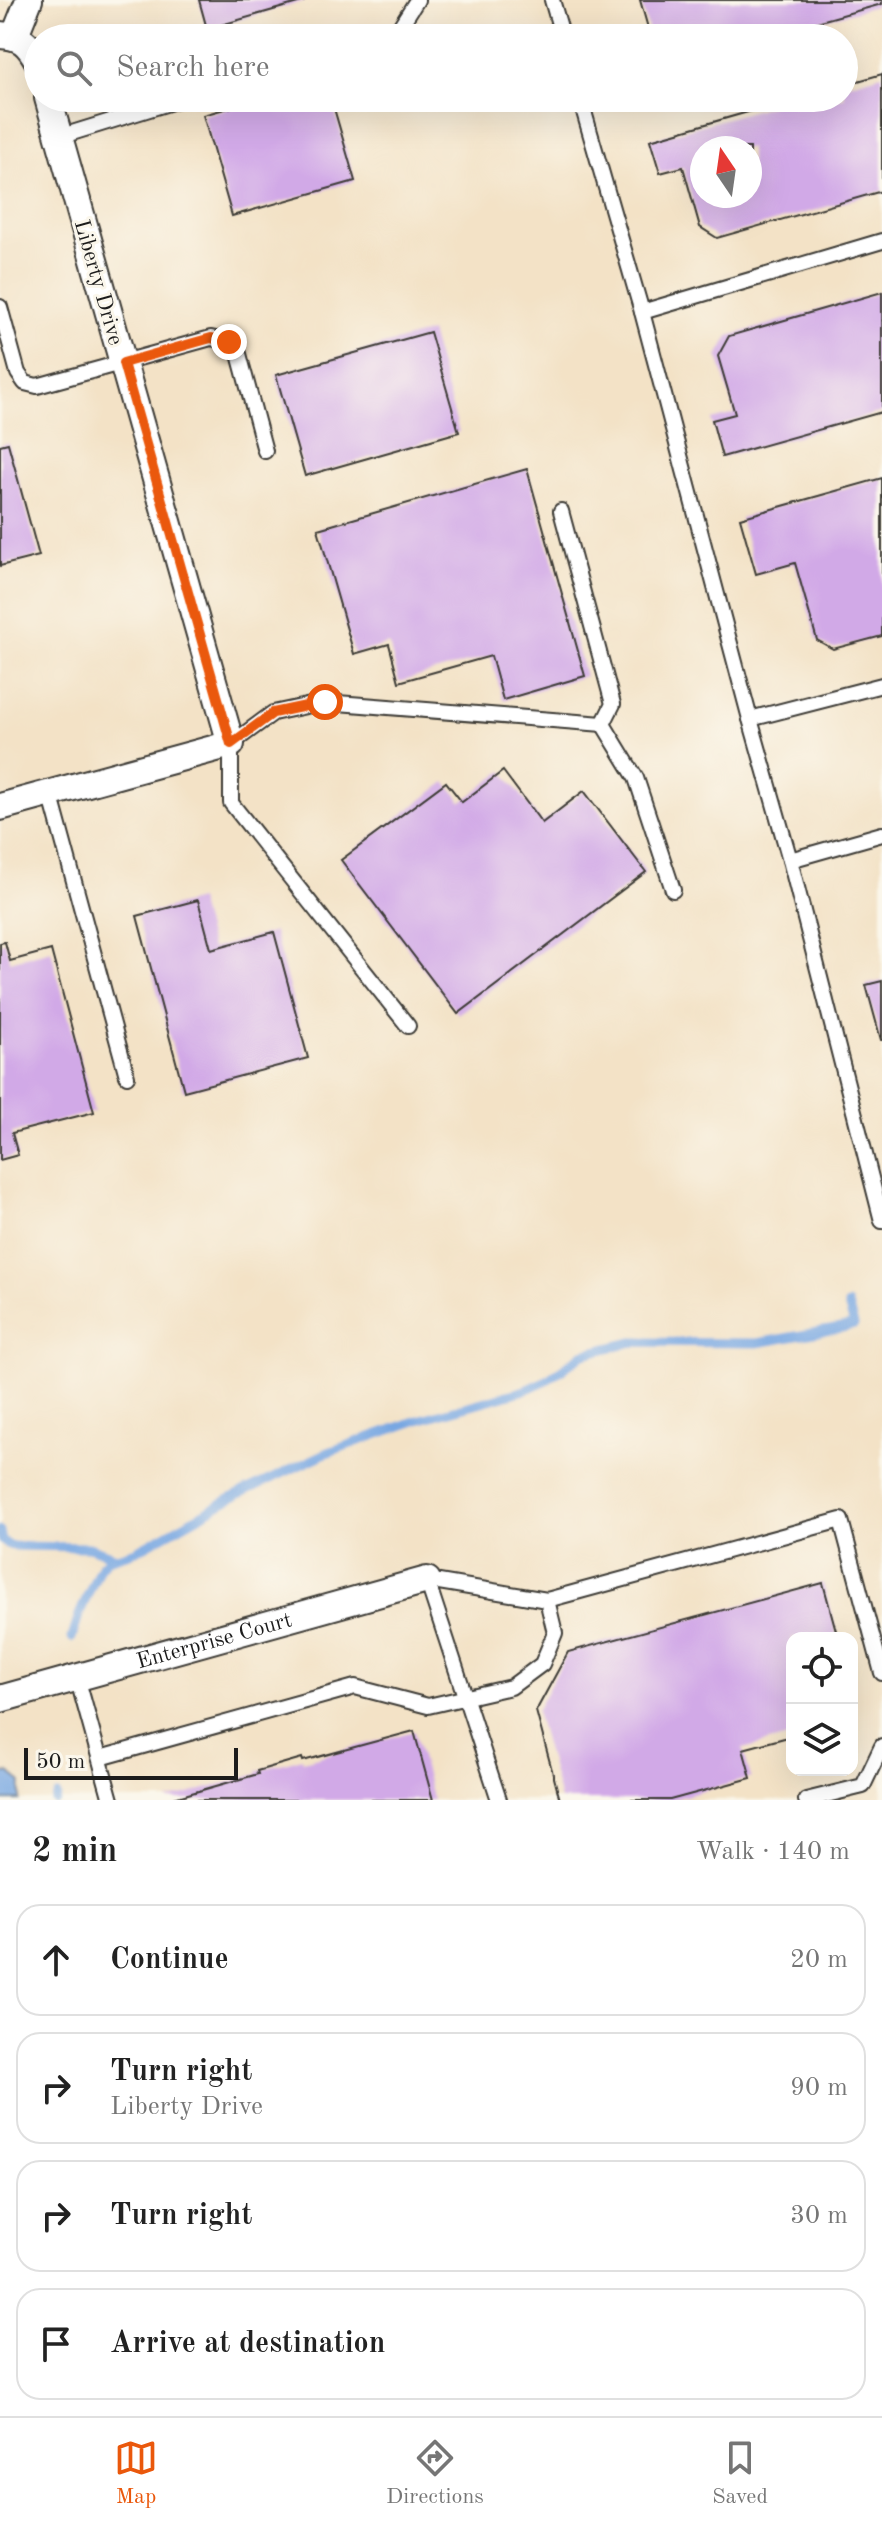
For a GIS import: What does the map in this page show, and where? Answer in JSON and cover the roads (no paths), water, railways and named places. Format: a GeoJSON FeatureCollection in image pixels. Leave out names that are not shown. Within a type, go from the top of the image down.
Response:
{"type":"FeatureCollection","features":[{"type":"Feature","properties":{"kind":"street"},"geometry":{"type":"LineString","coordinates":[[7,35],[29,0]]}},
{"type":"Feature","properties":{"kind":"street","name":"Liberty Drive"},"geometry":{"type":"LineString","coordinates":[[52,112],[231,744]]}},
{"type":"Feature","properties":{"kind":"street"},"geometry":{"type":"LineString","coordinates":[[0,807],[231,744]]}},
{"type":"Feature","properties":{"kind":"street","name":"Enterprise Court"},"geometry":{"type":"LineString","coordinates":[[0,1699],[427,1580]]}},
{"type":"Feature","properties":{"kind":"lane"},"geometry":{"type":"LineString","coordinates":[[402,24],[417,0]]}},
{"type":"Feature","properties":{"kind":"lane"},"geometry":{"type":"LineString","coordinates":[[552,0],[559,24]]}},
{"type":"Feature","properties":{"kind":"lane"},"geometry":{"type":"LineString","coordinates":[[59,137],[140,112]]}},
{"type":"Feature","properties":{"kind":"lane"},"geometry":{"type":"LineString","coordinates":[[584,112],[642,312],[790,860],[882,1221]]}},
{"type":"Feature","properties":{"kind":"lane"},"geometry":{"type":"LineString","coordinates":[[642,312],[882,241]]}},
{"type":"Feature","properties":{"kind":"lane"},"geometry":{"type":"LineString","coordinates":[[0,307],[18,373],[25,383],[37,386],[211,338],[229,342],[239,354],[265,451]]}},
{"type":"Feature","properties":{"kind":"lane"},"geometry":{"type":"LineString","coordinates":[[561,511],[613,704],[603,724]]}},
{"type":"Feature","properties":{"kind":"lane"},"geometry":{"type":"LineString","coordinates":[[750,719],[882,685]]}},
{"type":"Feature","properties":{"kind":"lane"},"geometry":{"type":"LineString","coordinates":[[408,1026],[231,803],[231,744],[273,713],[325,702],[603,724]]}},
{"type":"Feature","properties":{"kind":"lane"},"geometry":{"type":"LineString","coordinates":[[603,724],[636,778],[673,890]]}},
{"type":"Feature","properties":{"kind":"lane"},"geometry":{"type":"LineString","coordinates":[[50,793],[127,1076]]}},
{"type":"Feature","properties":{"kind":"lane"},"geometry":{"type":"LineString","coordinates":[[790,860],[882,834]]}},
{"type":"Feature","properties":{"kind":"lane"},"geometry":{"type":"LineString","coordinates":[[867,1163],[882,1159]]}},
{"type":"Feature","properties":{"kind":"lane"},"geometry":{"type":"LineString","coordinates":[[499,1800],[427,1580],[547,1600],[841,1520],[882,1673]]}},
{"type":"Feature","properties":{"kind":"lane"},"geometry":{"type":"LineString","coordinates":[[100,1758],[355,1687],[428,1706],[511,1687],[542,1664],[555,1633],[547,1600]]}},
{"type":"Feature","properties":{"kind":"lane"},"geometry":{"type":"LineString","coordinates":[[77,1677],[111,1800]]}},
{"type":"Feature","properties":{"kind":"lane"},"geometry":{"type":"LineString","coordinates":[[806,1800],[863,1786],[882,1746]]}},
{"type":"Feature","properties":{"kind":"water"},"geometry":{"type":"Polygon","coordinates":[[[0,1772],[9,1773],[21,1782],[20,1800],[0,1800],[0,1772]]]}},
{"type":"Feature","properties":{"kind":"waterway"},"geometry":{"type":"LineString","coordinates":[[72,1638],[100,1567],[107,1560],[136,1551],[233,1497],[326,1453],[418,1420],[525,1390],[547,1380],[583,1354],[633,1342],[757,1343],[847,1327],[854,1325],[848,1305]]}},
{"type":"Feature","properties":{"kind":"waterway"},"geometry":{"type":"LineString","coordinates":[[0,1531],[3,1541],[13,1546],[89,1547],[116,1557]]}},
{"type":"Feature","properties":{"kind":"waterway"},"geometry":{"type":"LineString","coordinates":[[55,1800],[57,1796]]}}]}
